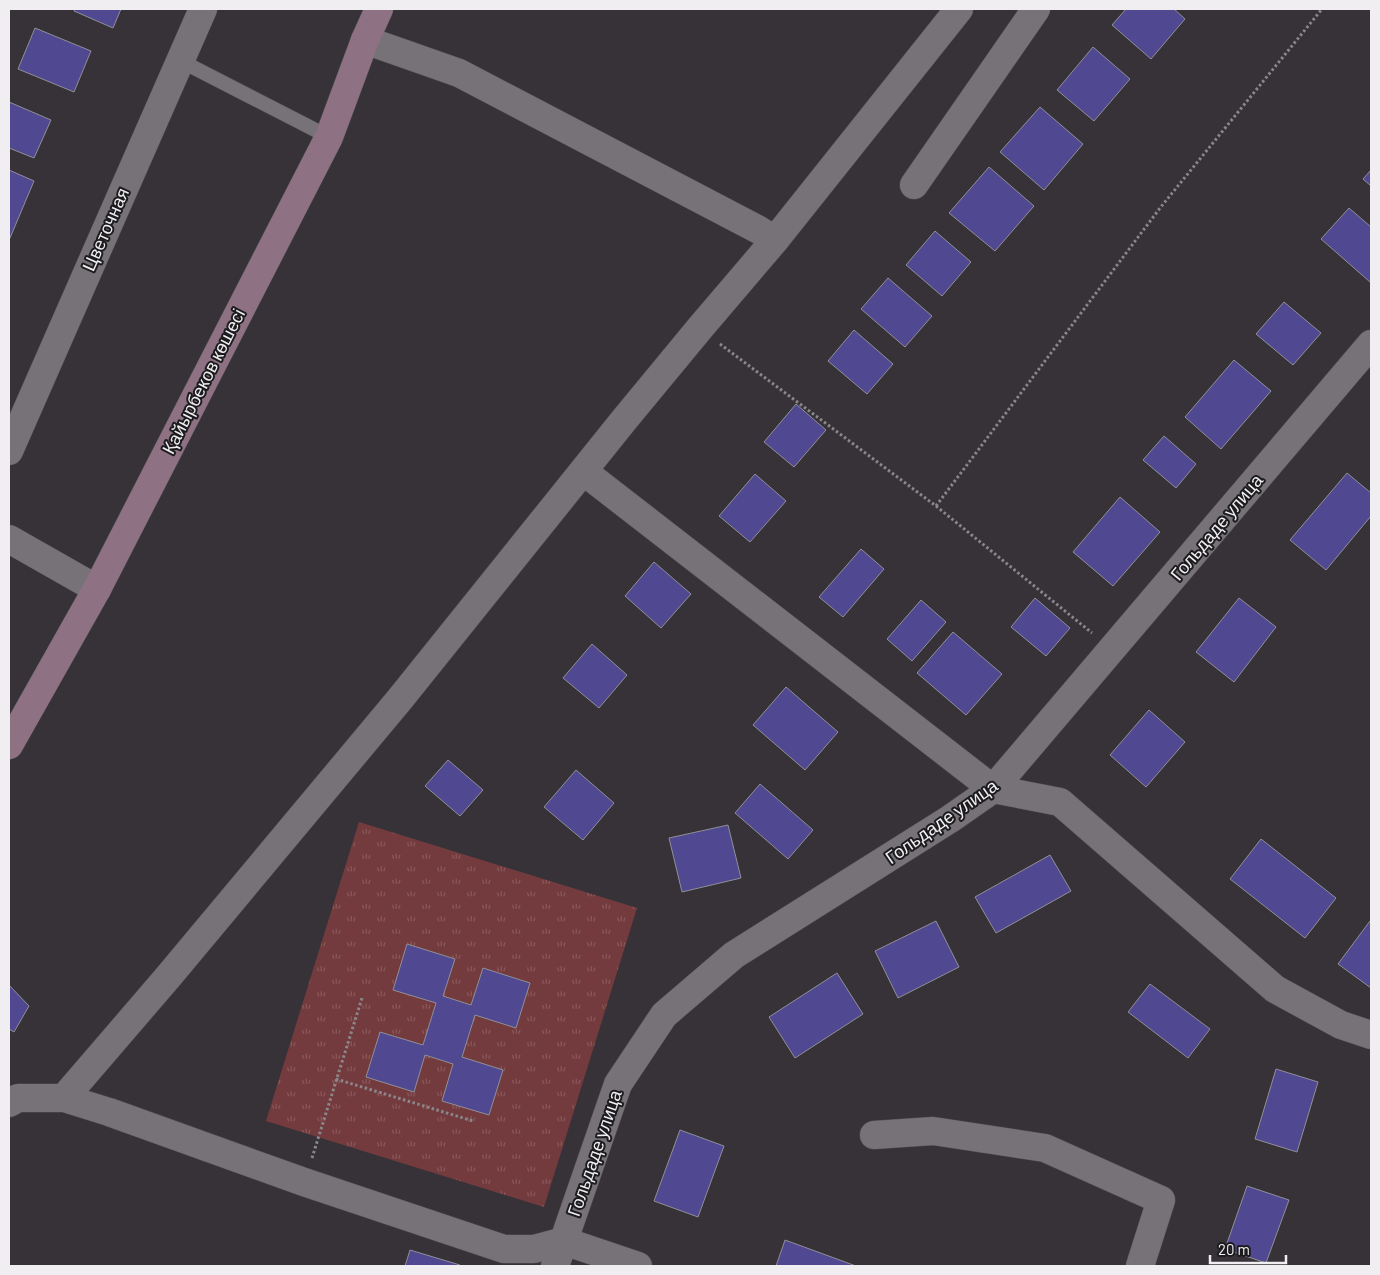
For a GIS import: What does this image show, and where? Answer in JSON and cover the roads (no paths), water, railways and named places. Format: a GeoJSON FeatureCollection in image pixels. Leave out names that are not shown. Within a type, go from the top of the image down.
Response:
{"type":"FeatureCollection","features":[{"type":"Feature","properties":{"kind":"main road","name":"Қайырбеков көшесі"},"geometry":{"type":"LineString","coordinates":[[9,745],[96,589],[329,138],[365,40],[379,9]]}},
{"type":"Feature","properties":{"kind":"street","name":"Цветочная"},"geometry":{"type":"LineString","coordinates":[[9,451],[202,9]]}},
{"type":"Feature","properties":{"kind":"street"},"geometry":{"type":"LineString","coordinates":[[64,1098],[394,707],[583,471],[775,240],[959,9]]}},
{"type":"Feature","properties":{"kind":"street"},"geometry":{"type":"LineString","coordinates":[[914,185],[1036,9]]}},
{"type":"Feature","properties":{"kind":"street"},"geometry":{"type":"LineString","coordinates":[[365,40],[459,74],[775,240]]}},
{"type":"Feature","properties":{"kind":"street","name":"Гольдаде улица"},"geometry":{"type":"LineString","coordinates":[[555,1266],[618,1084],[664,1015],[734,955],[950,819],[993,789],[1371,344]]}},
{"type":"Feature","properties":{"kind":"street"},"geometry":{"type":"LineString","coordinates":[[583,471],[993,789],[1060,802],[1275,989],[1341,1025],[1371,1035]]}},
{"type":"Feature","properties":{"kind":"street"},"geometry":{"type":"LineString","coordinates":[[9,539],[96,589]]}},
{"type":"Feature","properties":{"kind":"street"},"geometry":{"type":"LineString","coordinates":[[9,1103],[18,1098],[64,1098],[109,1112],[304,1182],[504,1249],[534,1249],[564,1241],[638,1266]]}},
{"type":"Feature","properties":{"kind":"street"},"geometry":{"type":"LineString","coordinates":[[874,1135],[933,1131],[1045,1148],[1161,1200],[1140,1266]]}},
{"type":"Feature","properties":{"kind":"lane"},"geometry":{"type":"LineString","coordinates":[[179,60],[329,138]]}}]}
